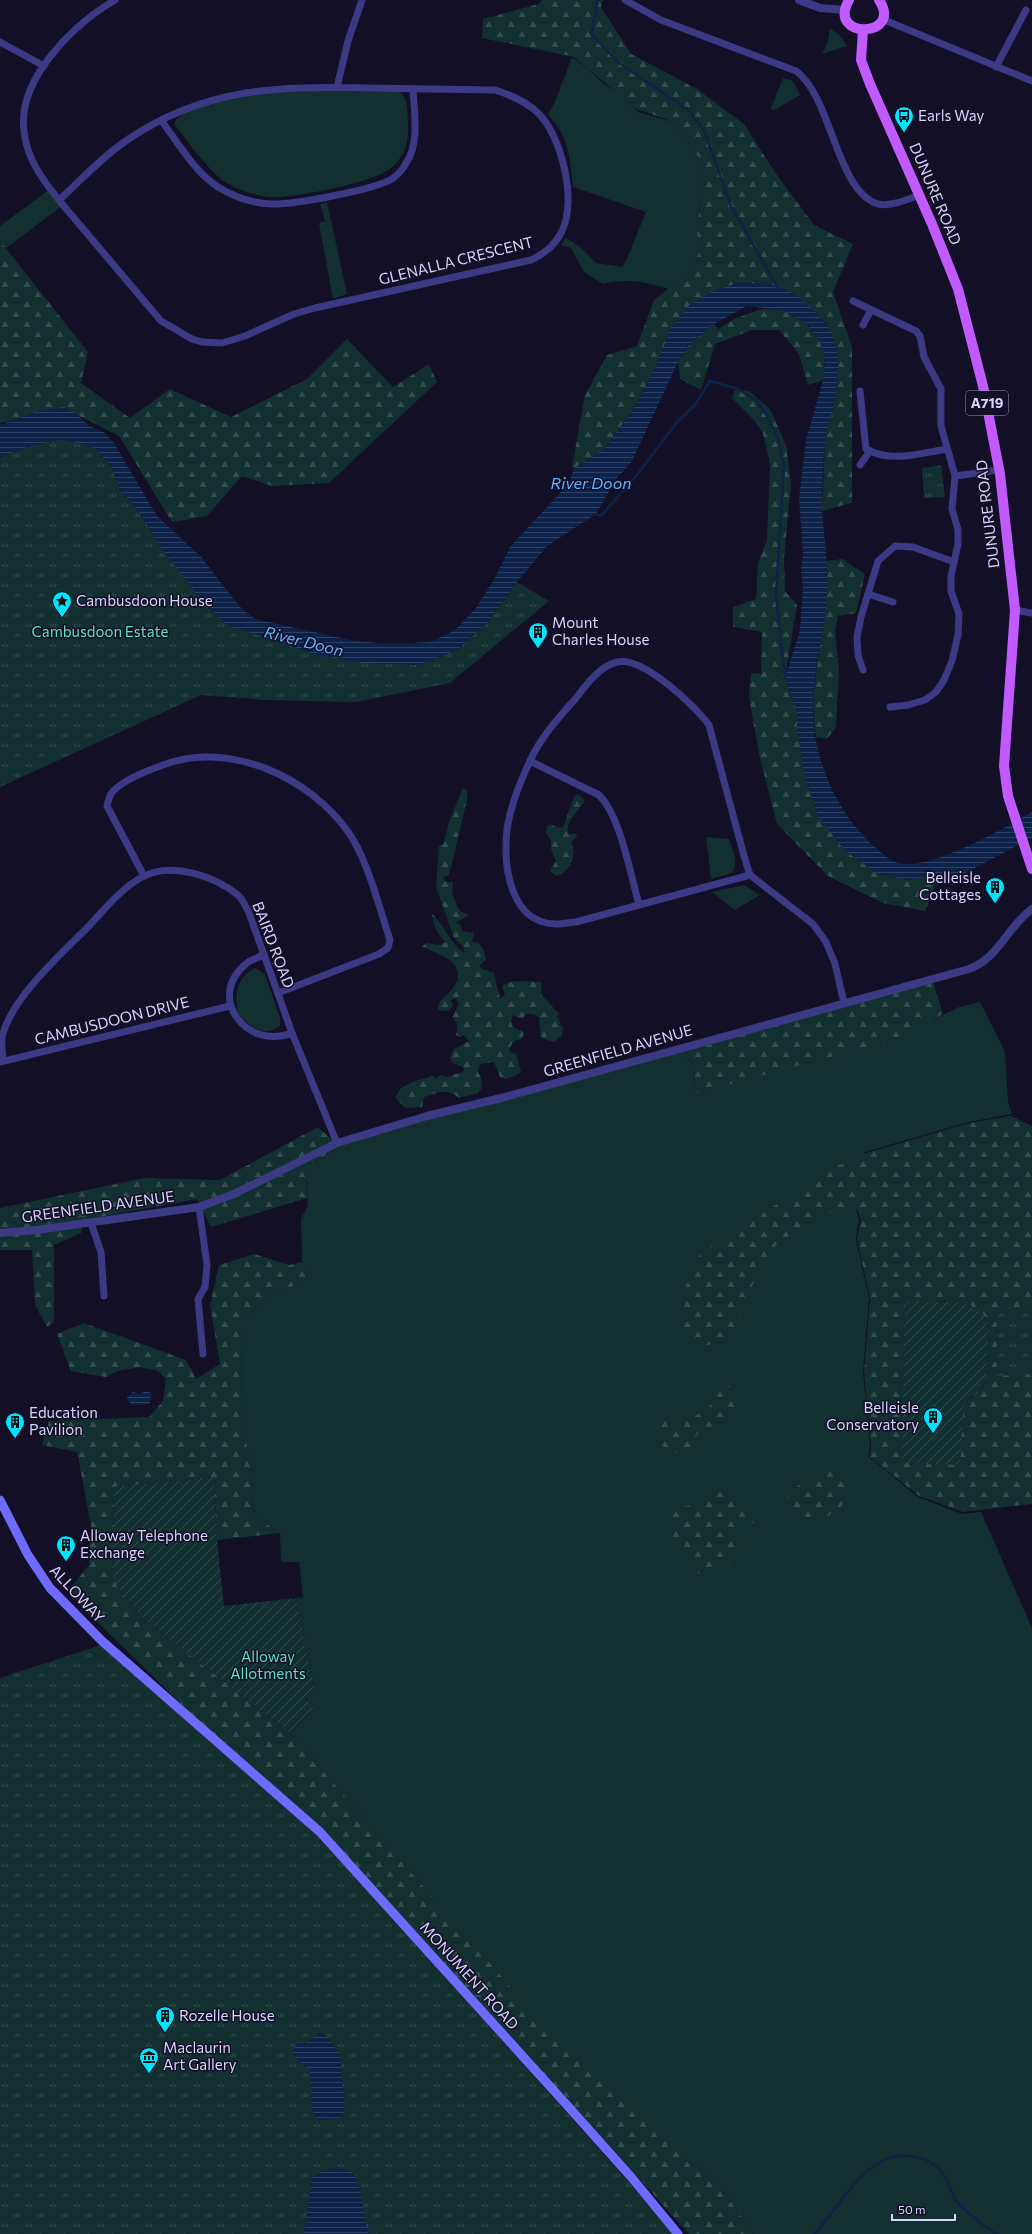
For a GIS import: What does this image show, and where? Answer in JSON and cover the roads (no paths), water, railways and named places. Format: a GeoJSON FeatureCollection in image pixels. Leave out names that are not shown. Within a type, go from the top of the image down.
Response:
{"type":"FeatureCollection","features":[{"type":"Feature","properties":{"kind":"main road"},"geometry":{"type":"LineString","coordinates":[[849,0],[845,10],[849,23],[856,29],[864,30],[874,28],[882,19],[883,9],[879,0]]}},
{"type":"Feature","properties":{"kind":"main road","name":"DUNURE ROAD"},"geometry":{"type":"LineString","coordinates":[[864,30],[861,60],[870,84],[920,195],[960,296],[977,357],[999,470],[1015,610],[1012,676],[1004,743],[1004,766],[1008,796],[1030,865]]}},
{"type":"Feature","properties":{"kind":"main road","name":"ALLOWAY"},"geometry":{"type":"LineString","coordinates":[[0,1500],[42,1578],[102,1641],[227,1749]]}},
{"type":"Feature","properties":{"kind":"main road","name":"MONUMENT ROAD"},"geometry":{"type":"LineString","coordinates":[[227,1749],[320,1832],[576,2114],[632,2178],[678,2234]]}},
{"type":"Feature","properties":{"kind":"street"},"geometry":{"type":"LineString","coordinates":[[59,200],[34,165],[23,131],[24,110],[29,93],[44,66],[62,41],[81,24],[115,0]]}},
{"type":"Feature","properties":{"kind":"street"},"geometry":{"type":"LineString","coordinates":[[336,87],[348,41],[362,0]]}},
{"type":"Feature","properties":{"kind":"street"},"geometry":{"type":"LineString","coordinates":[[625,0],[661,20],[796,71],[804,77],[815,96],[857,190],[878,204],[889,204],[920,195]]}},
{"type":"Feature","properties":{"kind":"street"},"geometry":{"type":"LineString","coordinates":[[799,0],[820,8],[845,10]]}},
{"type":"Feature","properties":{"kind":"street"},"geometry":{"type":"LineString","coordinates":[[996,67],[1026,10]]}},
{"type":"Feature","properties":{"kind":"street"},"geometry":{"type":"LineString","coordinates":[[882,19],[1032,81]]}},
{"type":"Feature","properties":{"kind":"street"},"geometry":{"type":"LineString","coordinates":[[0,42],[44,66]]}},
{"type":"Feature","properties":{"kind":"street","name":"GLENALLA CRESCENT"},"geometry":{"type":"LineString","coordinates":[[336,87],[413,89],[495,90],[512,95],[539,114],[556,138],[560,149],[567,197],[567,211],[562,231],[548,250],[531,260],[315,308],[294,314],[236,340],[211,343],[185,336],[161,321],[59,200],[129,138],[161,120],[198,104],[224,96],[269,89],[336,87]]}},
{"type":"Feature","properties":{"kind":"street"},"geometry":{"type":"LineString","coordinates":[[161,120],[192,161],[218,187],[235,196],[252,201],[282,204],[363,189],[393,178],[408,162],[413,149],[413,89]]}},
{"type":"Feature","properties":{"kind":"street"},"geometry":{"type":"LineString","coordinates":[[853,302],[916,331],[920,336],[924,357],[941,389],[941,426],[955,476],[952,509],[958,530],[958,544],[951,576],[951,591],[959,614],[958,635],[952,661],[944,680],[936,692],[925,700],[908,705],[890,707]]}},
{"type":"Feature","properties":{"kind":"street"},"geometry":{"type":"LineString","coordinates":[[863,325],[871,310]]}},
{"type":"Feature","properties":{"kind":"street"},"geometry":{"type":"LineString","coordinates":[[860,391],[863,433],[866,448],[870,452],[879,455],[905,456],[947,449]]}},
{"type":"Feature","properties":{"kind":"street"},"geometry":{"type":"LineString","coordinates":[[860,465],[870,452]]}},
{"type":"Feature","properties":{"kind":"street"},"geometry":{"type":"LineString","coordinates":[[955,476],[999,470]]}},
{"type":"Feature","properties":{"kind":"street"},"geometry":{"type":"LineString","coordinates":[[863,670],[858,656],[857,637],[878,561],[895,546],[913,547],[954,562]]}},
{"type":"Feature","properties":{"kind":"street"},"geometry":{"type":"LineString","coordinates":[[868,594],[893,602]]}},
{"type":"Feature","properties":{"kind":"street"},"geometry":{"type":"LineString","coordinates":[[1015,610],[1032,613]]}},
{"type":"Feature","properties":{"kind":"street"},"geometry":{"type":"LineString","coordinates":[[750,875],[576,922],[557,924],[539,919],[523,908],[512,892],[507,868],[507,830],[514,800],[530,761],[545,734],[589,682],[604,668],[617,662],[644,668],[698,710],[709,725],[750,875],[813,924],[826,942],[835,964],[844,1003]]}},
{"type":"Feature","properties":{"kind":"street"},"geometry":{"type":"LineString","coordinates":[[144,876],[107,806],[111,795],[119,786],[151,770],[179,759],[208,758],[246,762],[270,770],[300,786],[315,798],[348,833],[361,855],[390,940],[388,948],[379,954],[278,993]]}},
{"type":"Feature","properties":{"kind":"street"},"geometry":{"type":"LineString","coordinates":[[530,761],[599,795],[606,802],[616,824],[639,904]]}},
{"type":"Feature","properties":{"kind":"street","name":"BAIRD ROAD"},"geometry":{"type":"LineString","coordinates":[[2,1061],[2,1034],[15,1009],[36,980],[123,890],[144,876],[168,870],[190,872],[218,883],[239,896],[249,913],[292,1033],[337,1143]]}},
{"type":"Feature","properties":{"kind":"street","name":"GREENFIELD AVENUE"},"geometry":{"type":"LineString","coordinates":[[0,1234],[91,1223],[199,1207],[240,1191],[337,1143],[427,1116],[504,1097],[976,966],[986,961],[1013,926],[1032,909]]}},
{"type":"Feature","properties":{"kind":"street"},"geometry":{"type":"LineString","coordinates":[[264,954],[248,962],[238,973],[232,984],[230,1006],[242,1024],[255,1032],[272,1038],[292,1033]]}},
{"type":"Feature","properties":{"kind":"street","name":"CAMBUSDOON DRIVE"},"geometry":{"type":"LineString","coordinates":[[2,1061],[230,1006]]}},
{"type":"Feature","properties":{"kind":"street"},"geometry":{"type":"LineString","coordinates":[[199,1207],[207,1265],[205,1287],[198,1300],[203,1354]]}},
{"type":"Feature","properties":{"kind":"street"},"geometry":{"type":"LineString","coordinates":[[91,1223],[101,1252],[104,1296]]}},
{"type":"Feature","properties":{"kind":"water","name":"River Doon"},"geometry":{"type":"Polygon","coordinates":[[[738,283],[774,286],[794,294],[810,307],[824,322],[833,336],[836,345],[838,374],[836,394],[826,434],[822,485],[822,511],[827,563],[827,594],[824,624],[814,682],[813,712],[814,731],[823,768],[839,803],[862,834],[875,847],[891,860],[903,864],[918,863],[934,859],[969,846],[1032,812],[1032,838],[969,871],[935,886],[924,877],[908,880],[876,873],[844,850],[819,817],[806,781],[797,730],[797,711],[785,678],[800,630],[803,587],[801,570],[803,554],[799,498],[806,440],[823,380],[825,361],[821,343],[806,323],[782,310],[747,306],[714,324],[689,345],[678,362],[632,461],[617,478],[596,514],[547,546],[517,582],[488,622],[457,650],[418,665],[362,663],[313,654],[278,641],[228,626],[206,606],[160,546],[140,513],[120,490],[113,470],[95,448],[61,439],[24,448],[0,457],[0,425],[38,411],[64,407],[74,412],[89,426],[104,432],[114,443],[157,516],[201,557],[240,607],[255,619],[355,641],[392,644],[431,642],[455,630],[476,608],[495,578],[510,547],[569,483],[574,469],[606,447],[637,404],[655,368],[671,328],[688,306],[711,292],[738,283]]]}},
{"type":"Feature","properties":{"kind":"water"},"geometry":{"type":"Polygon","coordinates":[[[146,1391],[151,1393],[150,1404],[132,1405],[128,1401],[127,1396],[133,1392],[140,1394],[146,1391]]]}},
{"type":"Feature","properties":{"kind":"water"},"geometry":{"type":"Polygon","coordinates":[[[319,2033],[325,2034],[340,2054],[345,2110],[340,2118],[322,2120],[316,2118],[312,2109],[310,2071],[295,2057],[293,2051],[297,2042],[306,2043],[319,2033]]]}},
{"type":"Feature","properties":{"kind":"water"},"geometry":{"type":"Polygon","coordinates":[[[334,2168],[348,2170],[355,2175],[359,2185],[369,2234],[304,2234],[312,2178],[320,2172],[334,2168]]]}},
{"type":"Feature","properties":{"kind":"waterway"},"geometry":{"type":"LineString","coordinates":[[598,0],[591,34],[618,62],[688,110],[704,130],[731,206],[778,288]]}},
{"type":"Feature","properties":{"kind":"waterway"},"geometry":{"type":"LineString","coordinates":[[596,514],[601,516],[637,475],[677,422],[695,405],[710,381],[738,389],[756,400],[767,416],[778,438],[784,467],[776,596],[785,678]]}},
{"type":"Feature","properties":{"kind":"waterway"},"geometry":{"type":"LineString","coordinates":[[814,2234],[851,2188],[868,2171],[885,2160],[903,2156],[922,2158],[937,2167],[945,2177],[957,2202],[976,2219],[997,2234]]}},
{"type":"Feature","properties":{"kind":"place","name":"Earls Way"},"geometry":{"type":"Point","coordinates":[904,133]}},
{"type":"Feature","properties":{"kind":"place","name":"Cambusdoon House"},"geometry":{"type":"Point","coordinates":[62,618]}},
{"type":"Feature","properties":{"kind":"place","name":"Mount Charles House"},"geometry":{"type":"Point","coordinates":[538,649]}},
{"type":"Feature","properties":{"kind":"place","name":"Belleisle Cottages"},"geometry":{"type":"Point","coordinates":[995,904]}},
{"type":"Feature","properties":{"kind":"place","name":"Belleisle Conservatory"},"geometry":{"type":"Point","coordinates":[933,1434]}},
{"type":"Feature","properties":{"kind":"place","name":"Education Pavilion"},"geometry":{"type":"Point","coordinates":[15,1439]}},
{"type":"Feature","properties":{"kind":"place","name":"Alloway Telephone Exchange"},"geometry":{"type":"Point","coordinates":[66,1562]}},
{"type":"Feature","properties":{"kind":"place","name":"Rozelle House"},"geometry":{"type":"Point","coordinates":[165,2033]}},
{"type":"Feature","properties":{"kind":"place","name":"Maclaurin Art Gallery"},"geometry":{"type":"Point","coordinates":[149,2074]}},
{"type":"Feature","properties":{"kind":"park label","name":"Cambusdoon Estate"},"geometry":{"type":"Point","coordinates":[100,632]}},
{"type":"Feature","properties":{"kind":"park label","name":"Alloway Allotments"},"geometry":{"type":"Point","coordinates":[268,1666]}}]}
